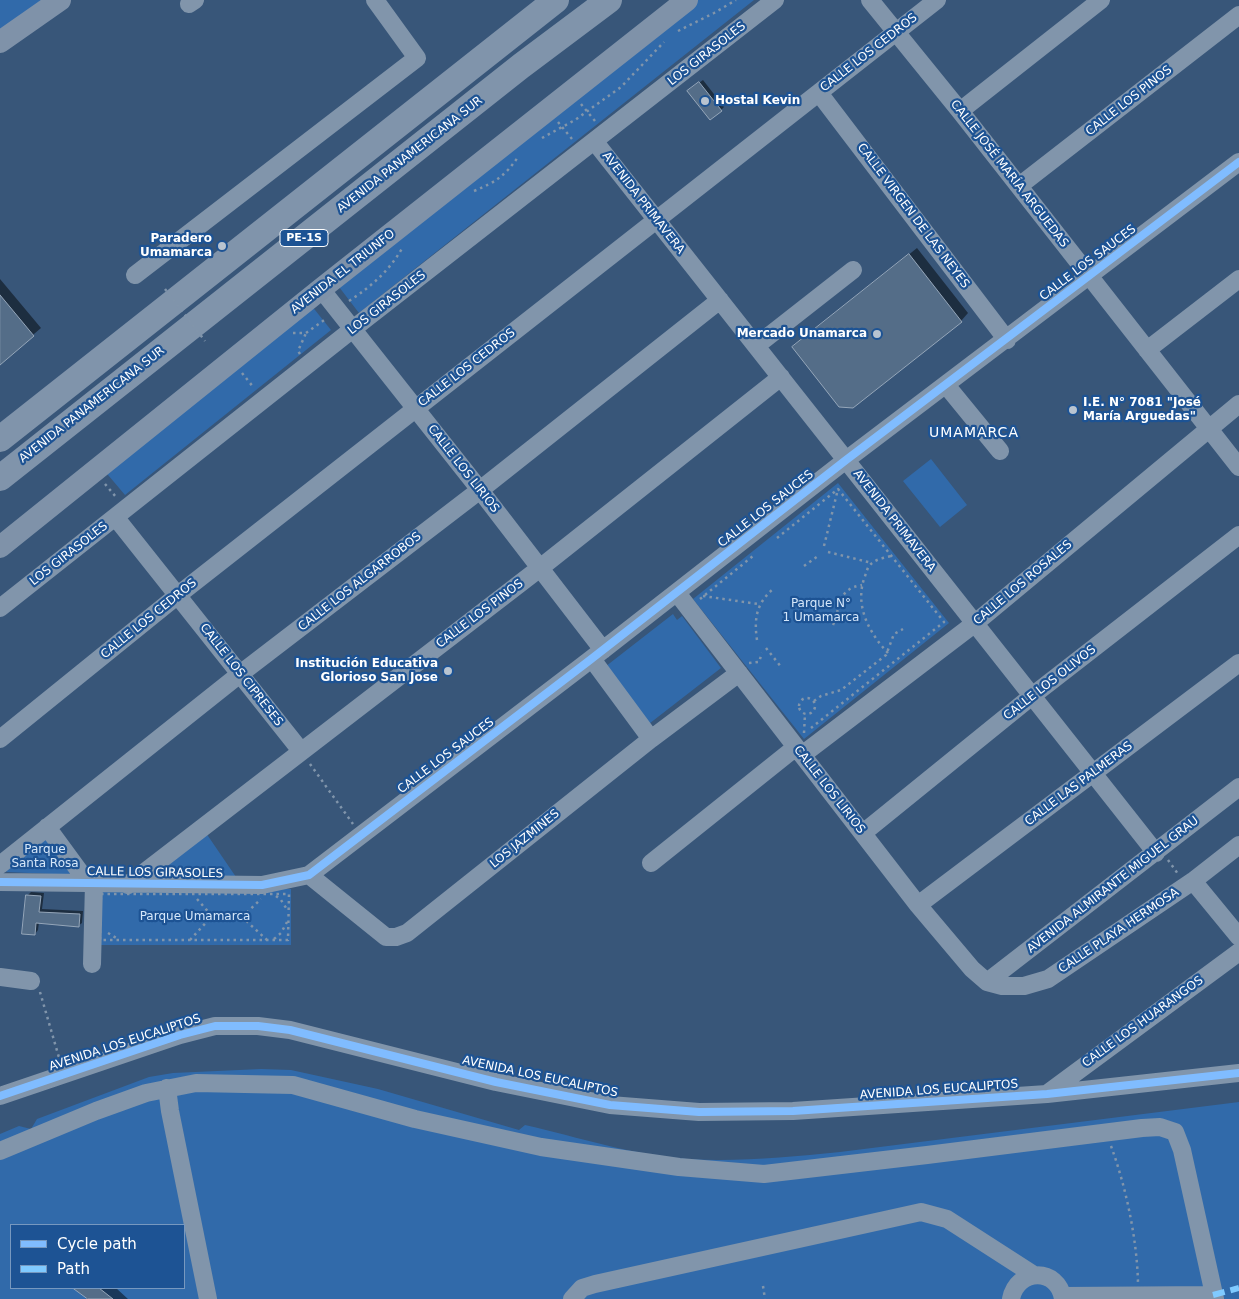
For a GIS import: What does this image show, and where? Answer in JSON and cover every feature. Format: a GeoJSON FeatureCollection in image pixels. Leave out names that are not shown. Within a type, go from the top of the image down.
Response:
{"type":"FeatureCollection","features":[{"type":"Feature","properties":{"kind":"highway","name":"PE-1S"},"geometry":{"type":"LineString","coordinates":[[0,439],[556,0]]}},
{"type":"Feature","properties":{"kind":"highway","name":"AVENIDA PANAMERICANA SUR"},"geometry":{"type":"LineString","coordinates":[[0,478],[521,66],[608,0]]}},
{"type":"Feature","properties":{"kind":"highway"},"geometry":{"type":"LineString","coordinates":[[0,431],[44,404]]}},
{"type":"Feature","properties":{"kind":"main road"},"geometry":{"type":"LineString","coordinates":[[0,42],[60,0]]}},
{"type":"Feature","properties":{"kind":"main road","name":"AVENIDA EL TRIUNFO"},"geometry":{"type":"LineString","coordinates":[[0,547],[104,478],[321,290],[555,118],[571,92],[687,0]]}},
{"type":"Feature","properties":{"kind":"street"},"geometry":{"type":"LineString","coordinates":[[135,275],[417,58],[375,0]]}},
{"type":"Feature","properties":{"kind":"street","name":"LOS GIRASOLES"},"geometry":{"type":"LineString","coordinates":[[0,608],[117,510],[776,0]]}},
{"type":"Feature","properties":{"kind":"street","name":"CALLE JOSÉ MARÍA ARGUEDAS"},"geometry":{"type":"LineString","coordinates":[[870,0],[960,111],[1239,467]]}},
{"type":"Feature","properties":{"kind":"street","name":"CALLE LOS CEDROS"},"geometry":{"type":"LineString","coordinates":[[0,739],[178,595],[936,0]]}},
{"type":"Feature","properties":{"kind":"street"},"geometry":{"type":"LineString","coordinates":[[960,111],[1101,0]]}},
{"type":"Feature","properties":{"kind":"street","name":"CALLE LOS PINOS"},"geometry":{"type":"LineString","coordinates":[[1019,186],[1239,15]]}},
{"type":"Feature","properties":{"kind":"street","name":"CALLE VIRGEN DE LAS NEYES"},"geometry":{"type":"LineString","coordinates":[[819,92],[1007,340]]}},
{"type":"Feature","properties":{"kind":"street","name":"AVENIDA PRIMAVERA"},"geometry":{"type":"LineString","coordinates":[[594,142],[974,624],[1158,852]]}},
{"type":"Feature","properties":{"kind":"street","name":"CALLE LOS SAUCES"},"geometry":{"type":"LineString","coordinates":[[310,875],[677,593],[846,460],[1007,340],[1239,162]]}},
{"type":"Feature","properties":{"kind":"street"},"geometry":{"type":"LineString","coordinates":[[756,346],[853,270]]}},
{"type":"Feature","properties":{"kind":"street"},"geometry":{"type":"LineString","coordinates":[[1147,350],[1239,279]]}},
{"type":"Feature","properties":{"kind":"street","name":"CALLE LOS LIRIOS"},"geometry":{"type":"LineString","coordinates":[[321,290],[540,568],[598,654],[650,739]]}},
{"type":"Feature","properties":{"kind":"street","name":"CALLE LOS ALGARROBOS"},"geometry":{"type":"LineString","coordinates":[[0,865],[240,674],[480,490],[720,300]]}},
{"type":"Feature","properties":{"kind":"street","name":"CALLE LOS PINOS"},"geometry":{"type":"LineString","coordinates":[[128,885],[540,568],[781,377]]}},
{"type":"Feature","properties":{"kind":"street"},"geometry":{"type":"LineString","coordinates":[[946,385],[1000,452]]}},
{"type":"Feature","properties":{"kind":"street","name":"CALLE LOS ROSALES"},"geometry":{"type":"LineString","coordinates":[[651,863],[801,745],[974,624],[1239,404]]}},
{"type":"Feature","properties":{"kind":"street","name":"CALLE LOS CIPRESES"},"geometry":{"type":"LineString","coordinates":[[117,510],[178,595],[301,751]]}},
{"type":"Feature","properties":{"kind":"street","name":"CALLE LOS OLIVOS"},"geometry":{"type":"LineString","coordinates":[[863,833],[1032,696],[1239,536]]}},
{"type":"Feature","properties":{"kind":"street","name":"CALLE LOS LIRIOS"},"geometry":{"type":"LineString","coordinates":[[677,593],[746,671],[863,833],[918,905],[972,969],[988,982]]}},
{"type":"Feature","properties":{"kind":"street","name":"CALLE LAS PALMERAS"},"geometry":{"type":"LineString","coordinates":[[918,905],[1239,663]]}},
{"type":"Feature","properties":{"kind":"street","name":"LOS JAZMINES"},"geometry":{"type":"LineString","coordinates":[[310,875],[386,937],[408,934],[650,739],[746,671]]}},
{"type":"Feature","properties":{"kind":"street","name":"AVENIDA ALMIRANTE MIGUEL GRAU"},"geometry":{"type":"LineString","coordinates":[[988,982],[1158,852],[1239,787]]}},
{"type":"Feature","properties":{"kind":"street"},"geometry":{"type":"LineString","coordinates":[[47,827],[91,883],[92,964]]}},
{"type":"Feature","properties":{"kind":"street","name":"CALLE PLAYA HERMOSA"},"geometry":{"type":"LineString","coordinates":[[988,982],[1002,986],[1024,986],[1048,979],[1061,972],[1190,883],[1239,845]]}},
{"type":"Feature","properties":{"kind":"street","name":"CALLE LOS GIRASOLES"},"geometry":{"type":"LineString","coordinates":[[0,882],[128,885],[262,885],[310,875]]}},
{"type":"Feature","properties":{"kind":"street"},"geometry":{"type":"LineString","coordinates":[[1190,883],[1239,937]]}},
{"type":"Feature","properties":{"kind":"street","name":"CALLE LOS HUARANGOS"},"geometry":{"type":"LineString","coordinates":[[1047,1094],[1239,952]]}},
{"type":"Feature","properties":{"kind":"street"},"geometry":{"type":"LineString","coordinates":[[0,977],[32,981]]}},
{"type":"Feature","properties":{"kind":"street","name":"AVENIDA LOS EUCALIPTOS"},"geometry":{"type":"LineString","coordinates":[[0,1096],[180,1035],[215,1026],[258,1026],[290,1030],[496,1082],[610,1105],[699,1112],[793,1111],[1047,1094],[1239,1073]]}},
{"type":"Feature","properties":{"kind":"street"},"geometry":{"type":"LineString","coordinates":[[0,1151],[96,1111],[146,1093],[196,1083],[293,1085],[415,1119],[541,1147],[680,1167],[764,1174],[1160,1127],[1175,1132],[1182,1150],[1214,1297],[1138,1296],[1063,1298],[1055,1283],[1042,1276],[1034,1275],[947,1219],[921,1212],[595,1284],[582,1288],[572,1299]]}},
{"type":"Feature","properties":{"kind":"street"},"geometry":{"type":"LineString","coordinates":[[167,1088],[208,1299]]}},
{"type":"Feature","properties":{"kind":"street"},"geometry":{"type":"LineString","coordinates":[[1011,1299],[1013,1289],[1018,1282],[1034,1275]]}},
{"type":"Feature","properties":{"kind":"path"},"geometry":{"type":"LineString","coordinates":[[673,33],[736,0]]}},
{"type":"Feature","properties":{"kind":"path"},"geometry":{"type":"LineString","coordinates":[[536,141],[555,118],[587,111],[621,87],[667,38]]}},
{"type":"Feature","properties":{"kind":"path"},"geometry":{"type":"LineString","coordinates":[[571,92],[587,111],[594,142]]}},
{"type":"Feature","properties":{"kind":"path"},"geometry":{"type":"LineString","coordinates":[[555,118],[594,142]]}},
{"type":"Feature","properties":{"kind":"path"},"geometry":{"type":"LineString","coordinates":[[466,194],[488,185],[504,175],[520,154]]}},
{"type":"Feature","properties":{"kind":"path"},"geometry":{"type":"LineString","coordinates":[[298,352],[306,333],[380,278],[389,269],[405,244]]}},
{"type":"Feature","properties":{"kind":"path"},"geometry":{"type":"LineString","coordinates":[[165,289],[205,341]]}},
{"type":"Feature","properties":{"kind":"path"},"geometry":{"type":"LineString","coordinates":[[292,333],[306,333]]}},
{"type":"Feature","properties":{"kind":"path"},"geometry":{"type":"LineString","coordinates":[[249,382],[255,389]]}},
{"type":"Feature","properties":{"kind":"path"},"geometry":{"type":"LineString","coordinates":[[104,478],[117,510]]}},
{"type":"Feature","properties":{"kind":"path"},"geometry":{"type":"LineString","coordinates":[[777,538],[838,488]]}},
{"type":"Feature","properties":{"kind":"path"},"geometry":{"type":"LineString","coordinates":[[824,546],[838,488]]}},
{"type":"Feature","properties":{"kind":"path"},"geometry":{"type":"LineString","coordinates":[[801,745],[944,622],[838,488]]}},
{"type":"Feature","properties":{"kind":"path"},"geometry":{"type":"LineString","coordinates":[[828,552],[872,563]]}},
{"type":"Feature","properties":{"kind":"path"},"geometry":{"type":"LineString","coordinates":[[698,600],[753,556]]}},
{"type":"Feature","properties":{"kind":"path"},"geometry":{"type":"LineString","coordinates":[[804,566],[818,556]]}},
{"type":"Feature","properties":{"kind":"path"},"geometry":{"type":"LineString","coordinates":[[888,653],[877,642],[868,627],[864,613],[862,585],[868,566],[891,556]]}},
{"type":"Feature","properties":{"kind":"path"},"geometry":{"type":"LineString","coordinates":[[833,624],[842,596],[850,588],[862,585]]}},
{"type":"Feature","properties":{"kind":"path"},"geometry":{"type":"LineString","coordinates":[[757,640],[755,617],[759,604],[773,589]]}},
{"type":"Feature","properties":{"kind":"path"},"geometry":{"type":"LineString","coordinates":[[703,596],[759,604]]}},
{"type":"Feature","properties":{"kind":"path"},"geometry":{"type":"LineString","coordinates":[[814,701],[828,693],[841,690],[888,653],[894,634],[903,629]]}},
{"type":"Feature","properties":{"kind":"path"},"geometry":{"type":"LineString","coordinates":[[766,648],[782,668]]}},
{"type":"Feature","properties":{"kind":"path"},"geometry":{"type":"LineString","coordinates":[[746,671],[748,662],[759,662],[762,652]]}},
{"type":"Feature","properties":{"kind":"path"},"geometry":{"type":"LineString","coordinates":[[808,698],[814,701],[816,707],[813,712],[805,714],[799,709],[800,701],[808,698]]}},
{"type":"Feature","properties":{"kind":"path"},"geometry":{"type":"LineString","coordinates":[[801,745],[805,714]]}},
{"type":"Feature","properties":{"kind":"path"},"geometry":{"type":"LineString","coordinates":[[798,726],[801,745]]}},
{"type":"Feature","properties":{"kind":"path"},"geometry":{"type":"LineString","coordinates":[[301,751],[361,835]]}},
{"type":"Feature","properties":{"kind":"path"},"geometry":{"type":"LineString","coordinates":[[1158,852],[1190,883]]}},
{"type":"Feature","properties":{"kind":"path"},"geometry":{"type":"LineString","coordinates":[[101,894],[193,894],[289,894],[288,940],[100,940],[101,894]]}},
{"type":"Feature","properties":{"kind":"path"},"geometry":{"type":"LineString","coordinates":[[193,894],[212,916],[242,917],[267,940]]}},
{"type":"Feature","properties":{"kind":"path"},"geometry":{"type":"LineString","coordinates":[[242,917],[267,894]]}},
{"type":"Feature","properties":{"kind":"path"},"geometry":{"type":"LineString","coordinates":[[273,894],[281,900],[289,912]]}},
{"type":"Feature","properties":{"kind":"path"},"geometry":{"type":"LineString","coordinates":[[190,940],[212,916]]}},
{"type":"Feature","properties":{"kind":"path"},"geometry":{"type":"LineString","coordinates":[[272,940],[281,933],[288,921]]}},
{"type":"Feature","properties":{"kind":"path"},"geometry":{"type":"LineString","coordinates":[[32,981],[39,990],[64,1074]]}},
{"type":"Feature","properties":{"kind":"path"},"geometry":{"type":"LineString","coordinates":[[1106,1132],[1122,1183],[1131,1224],[1138,1270],[1138,1296]]}},
{"type":"Feature","properties":{"kind":"path"},"geometry":{"type":"LineString","coordinates":[[762,1286],[765,1299]]}},
{"type":"Feature","properties":{"kind":"green space"},"geometry":{"type":"Polygon","coordinates":[[[0,0],[44,0],[0,31],[0,0]]]}},
{"type":"Feature","properties":{"kind":"green space"},"geometry":{"type":"Polygon","coordinates":[[[697,0],[754,0],[359,313],[336,283],[697,0]]]}},
{"type":"Feature","properties":{"kind":"green space"},"geometry":{"type":"Polygon","coordinates":[[[311,305],[331,330],[125,495],[103,469],[311,305]]]}},
{"type":"Feature","properties":{"kind":"green space"},"geometry":{"type":"Polygon","coordinates":[[[931,459],[967,505],[940,527],[903,481],[931,459]]]}},
{"type":"Feature","properties":{"kind":"green space","name":"Parque N° 1 Umamarca"},"geometry":{"type":"Polygon","coordinates":[[[838,483],[949,623],[804,739],[693,599],[838,483]]]}},
{"type":"Feature","properties":{"kind":"green space"},"geometry":{"type":"Polygon","coordinates":[[[673,614],[677,620],[682,616],[721,668],[645,727],[601,670],[673,614]]]}},
{"type":"Feature","properties":{"kind":"green space"},"geometry":{"type":"Polygon","coordinates":[[[206,833],[236,877],[160,877],[159,873],[162,869],[206,833]]]}},
{"type":"Feature","properties":{"kind":"green space","name":"Parque Santa Rosa"},"geometry":{"type":"Polygon","coordinates":[[[44,837],[73,875],[7,872],[4,869],[44,837]]]}},
{"type":"Feature","properties":{"kind":"green space","name":"Parque Umamarca"},"geometry":{"type":"Polygon","coordinates":[[[98,889],[291,889],[291,945],[98,945],[98,889]]]}},
{"type":"Feature","properties":{"kind":"green space"},"geometry":{"type":"Polygon","coordinates":[[[261,1069],[291,1070],[378,1089],[519,1130],[525,1125],[646,1154],[706,1160],[802,1156],[840,1152],[1239,1102],[1239,1299],[0,1299],[0,1134],[19,1126],[31,1129],[37,1119],[149,1077],[173,1073],[261,1069]]]}},
{"type":"Feature","properties":{"kind":"building","name":"Hostal Kevin"},"geometry":{"type":"Polygon","coordinates":[[[699,82],[722,111],[710,120],[687,91],[699,82]]]}},
{"type":"Feature","properties":{"kind":"building","name":"Mercado Unamarca"},"geometry":{"type":"Polygon","coordinates":[[[909,254],[962,322],[853,408],[839,407],[792,347],[909,254]]]}},
{"type":"Feature","properties":{"kind":"building"},"geometry":{"type":"Polygon","coordinates":[[[0,295],[34,336],[0,365],[0,295]]]}},
{"type":"Feature","properties":{"kind":"building"},"geometry":{"type":"Polygon","coordinates":[[[26,895],[41,896],[39,912],[80,914],[79,927],[36,923],[35,935],[22,934],[26,895]]]}},
{"type":"Feature","properties":{"kind":"building"},"geometry":{"type":"Polygon","coordinates":[[[74,1289],[100,1289],[113,1299],[88,1299],[74,1289]]]}},
{"type":"Feature","properties":{"kind":"marked path"},"geometry":{"type":"LineString","coordinates":[[1213,1295],[1239,1288]]}},
{"type":"Feature","properties":{"kind":"cycle path"},"geometry":{"type":"LineString","coordinates":[[0,882],[262,885],[309,875],[590,660],[846,460],[1239,162]]}},
{"type":"Feature","properties":{"kind":"cycle path"},"geometry":{"type":"LineString","coordinates":[[0,1096],[180,1035],[215,1026],[258,1026],[290,1030],[496,1082],[610,1105],[699,1112],[793,1111],[1047,1094],[1239,1073]]}},
{"type":"Feature","properties":{"kind":"place","name":"Hostal Kevin"},"geometry":{"type":"Point","coordinates":[705,101]}},
{"type":"Feature","properties":{"kind":"place","name":"Paradero Umamarca"},"geometry":{"type":"Point","coordinates":[222,246]}},
{"type":"Feature","properties":{"kind":"place","name":"Mercado Unamarca"},"geometry":{"type":"Point","coordinates":[877,334]}},
{"type":"Feature","properties":{"kind":"place","name":"I.E. N° 7081 \"José María Arguedas\""},"geometry":{"type":"Point","coordinates":[1073,410]}},
{"type":"Feature","properties":{"kind":"place","name":"Institución Educativa Glorioso San Jose"},"geometry":{"type":"Point","coordinates":[448,671]}},
{"type":"Feature","properties":{"kind":"district","name":"UMAMARCA"},"geometry":{"type":"Point","coordinates":[974,433]}}]}
